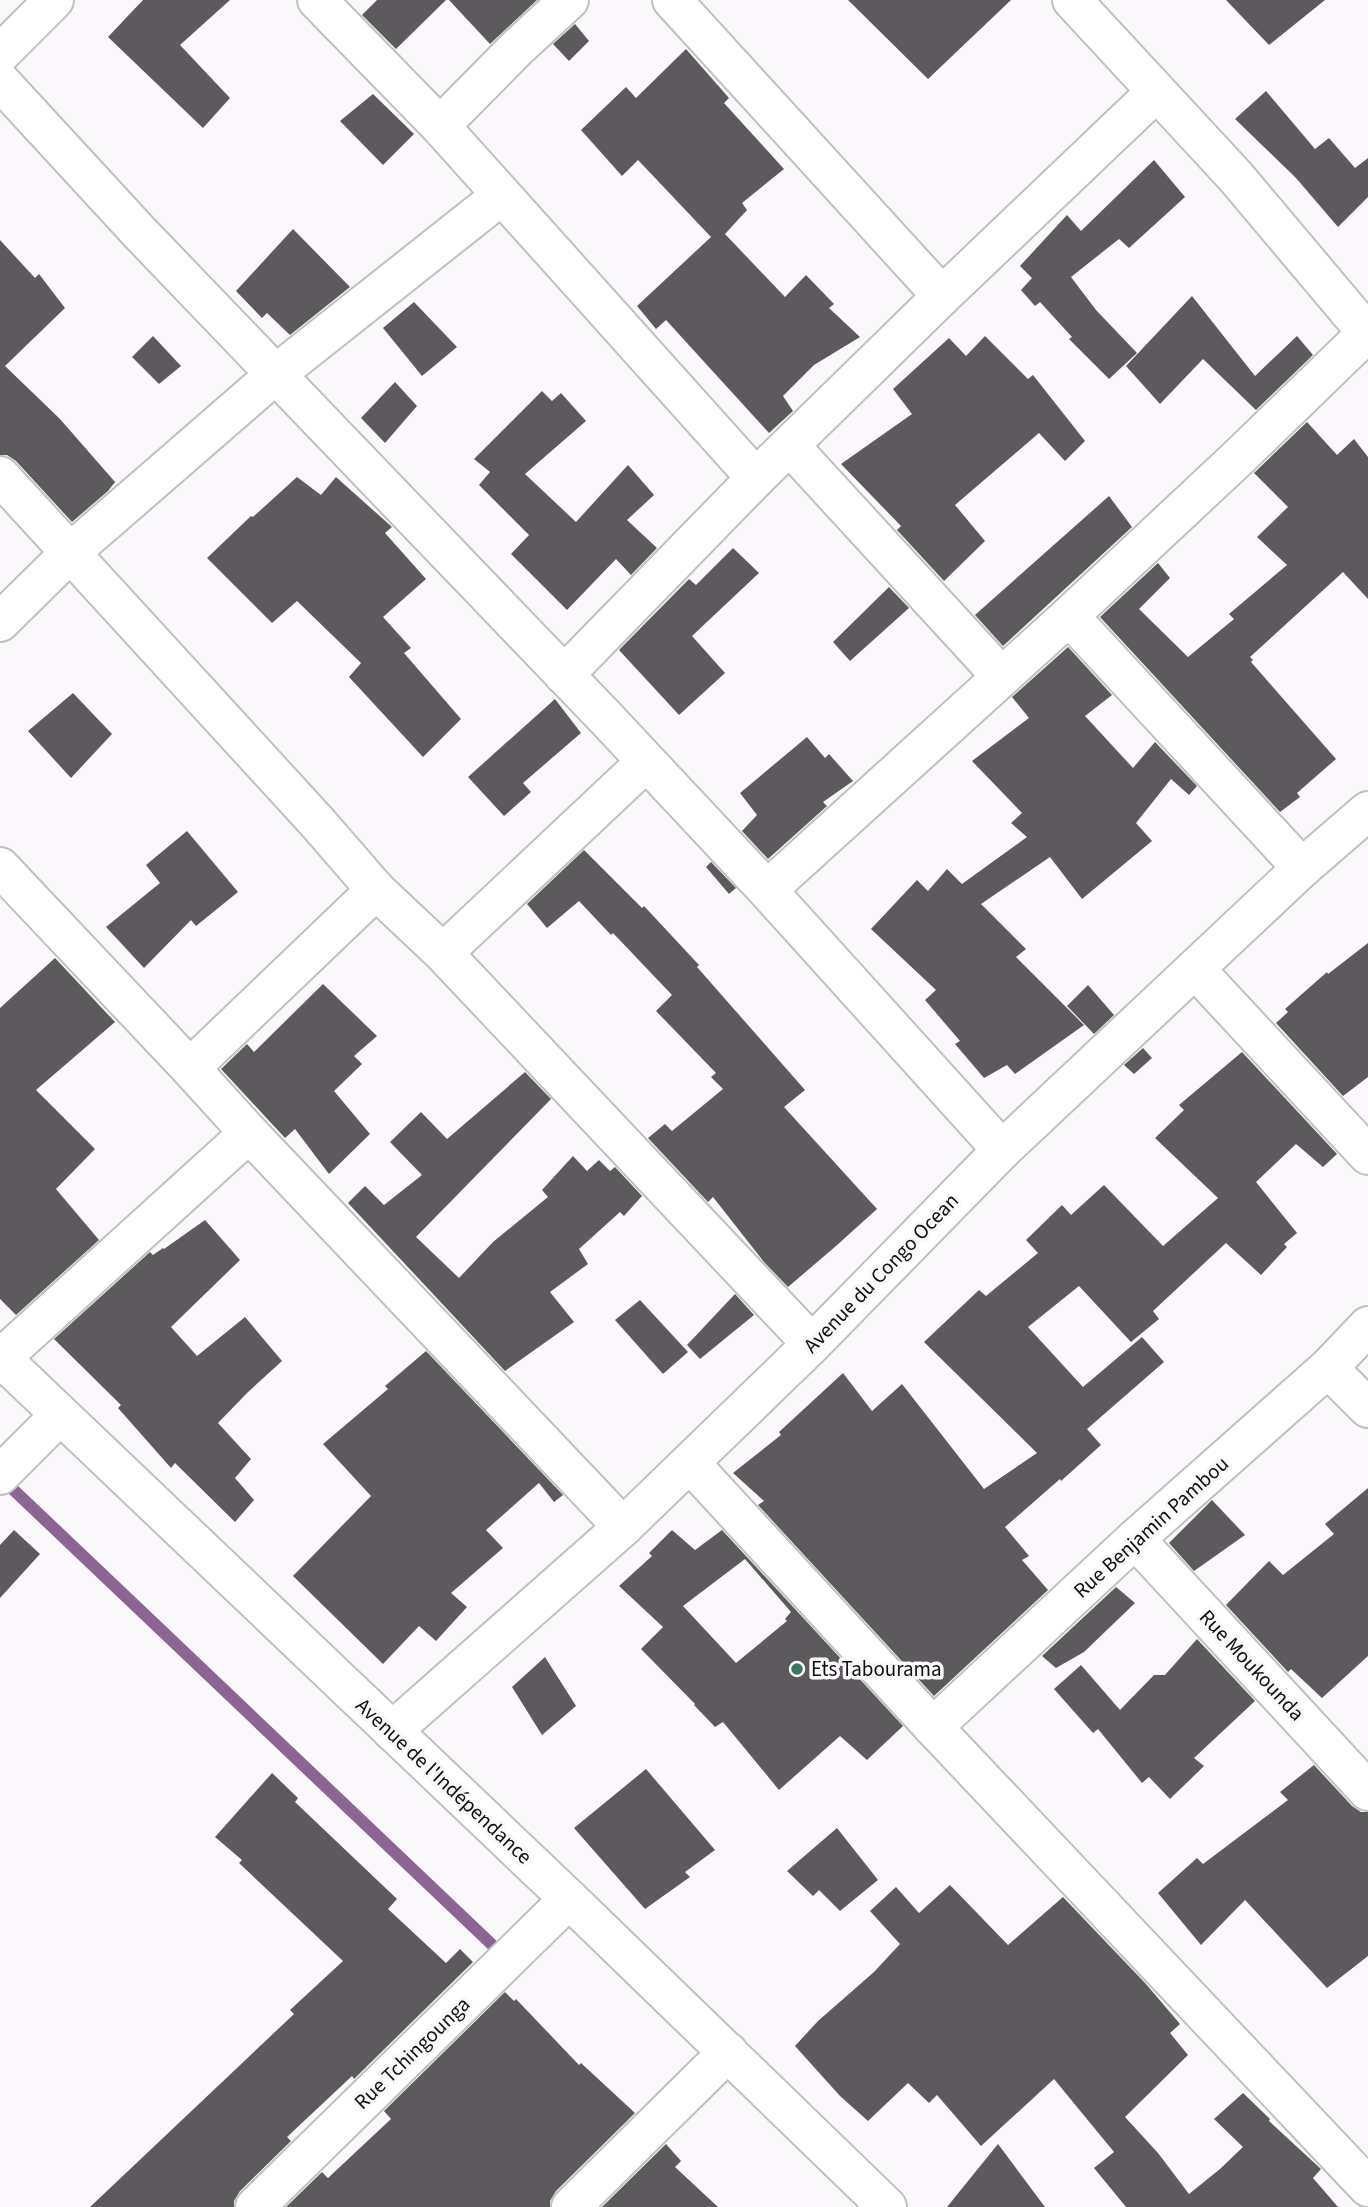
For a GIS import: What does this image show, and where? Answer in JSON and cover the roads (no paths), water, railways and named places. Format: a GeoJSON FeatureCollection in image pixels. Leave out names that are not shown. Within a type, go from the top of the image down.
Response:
{"type":"FeatureCollection","features":[{"type":"Feature","properties":{"kind":"street"},"geometry":{"type":"LineString","coordinates":[[0,54],[54,0]]}},
{"type":"Feature","properties":{"kind":"street"},"geometry":{"type":"LineString","coordinates":[[317,0],[440,126],[756,478]]}},
{"type":"Feature","properties":{"kind":"street"},"geometry":{"type":"LineString","coordinates":[[440,126],[569,0]]}},
{"type":"Feature","properties":{"kind":"street"},"geometry":{"type":"LineString","coordinates":[[767,890],[1069,616],[1368,333],[1235,176],[1072,0]]}},
{"type":"Feature","properties":{"kind":"street"},"geometry":{"type":"LineString","coordinates":[[686,5],[942,296]]}},
{"type":"Feature","properties":{"kind":"street"},"geometry":{"type":"LineString","coordinates":[[0,81],[140,233],[564,674],[767,890],[1002,1150]]}},
{"type":"Feature","properties":{"kind":"street"},"geometry":{"type":"LineString","coordinates":[[564,674],[756,478],[1156,92]]}},
{"type":"Feature","properties":{"kind":"street"},"geometry":{"type":"LineString","coordinates":[[0,622],[71,552],[276,374],[502,195]]}},
{"type":"Feature","properties":{"kind":"street"},"geometry":{"type":"LineString","coordinates":[[790,446],[1001,676]]}},
{"type":"Feature","properties":{"kind":"street"},"geometry":{"type":"LineString","coordinates":[[0,476],[326,831],[376,891],[443,953],[812,1344]]}},
{"type":"Feature","properties":{"kind":"street"},"geometry":{"type":"LineString","coordinates":[[1069,616],[1303,868]]}},
{"type":"Feature","properties":{"kind":"street"},"geometry":{"type":"LineString","coordinates":[[443,953],[646,762]]}},
{"type":"Feature","properties":{"kind":"street","name":"Avenue du Congo Ocean"},"geometry":{"type":"LineString","coordinates":[[392,1731],[623,1527],[812,1344],[1002,1150],[1303,868],[1368,811]]}},
{"type":"Feature","properties":{"kind":"street"},"geometry":{"type":"LineString","coordinates":[[0,867],[623,1527]]}},
{"type":"Feature","properties":{"kind":"street"},"geometry":{"type":"LineString","coordinates":[[190,1068],[376,891]]}},
{"type":"Feature","properties":{"kind":"street"},"geometry":{"type":"LineString","coordinates":[[1196,970],[1368,1155]]}},
{"type":"Feature","properties":{"kind":"street"},"geometry":{"type":"LineString","coordinates":[[1,1358],[249,1133]]}},
{"type":"Feature","properties":{"kind":"street","name":"Rue Benjamin Pambou"},"geometry":{"type":"LineString","coordinates":[[933,1727],[1135,1539],[1328,1368],[1368,1326]]}},
{"type":"Feature","properties":{"kind":"street","name":"Avenue de l'Indépendance"},"geometry":{"type":"LineString","coordinates":[[1,1358],[569,1899],[727,2052],[873,2202]]}},
{"type":"Feature","properties":{"kind":"street"},"geometry":{"type":"LineString","coordinates":[[1328,1368],[1368,1408]]}},
{"type":"Feature","properties":{"kind":"street"},"geometry":{"type":"LineString","coordinates":[[0,1475],[60,1415]]}},
{"type":"Feature","properties":{"kind":"street"},"geometry":{"type":"LineString","coordinates":[[690,1463],[933,1727],[1368,2187]]}},
{"type":"Feature","properties":{"kind":"street","name":"Rue Moukounda"},"geometry":{"type":"LineString","coordinates":[[1135,1539],[1368,1791]]}},
{"type":"Feature","properties":{"kind":"street","name":"Rue Tchingounga"},"geometry":{"type":"LineString","coordinates":[[255,2207],[569,1899]]}},
{"type":"Feature","properties":{"kind":"street"},"geometry":{"type":"LineString","coordinates":[[571,2207],[727,2052]]}},
{"type":"Feature","properties":{"kind":"waterway"},"geometry":{"type":"LineString","coordinates":[[0,1477],[505,1957]]}},
{"type":"Feature","properties":{"kind":"place","name":"Ets Tabourama"},"geometry":{"type":"Point","coordinates":[797,1669]}}]}
